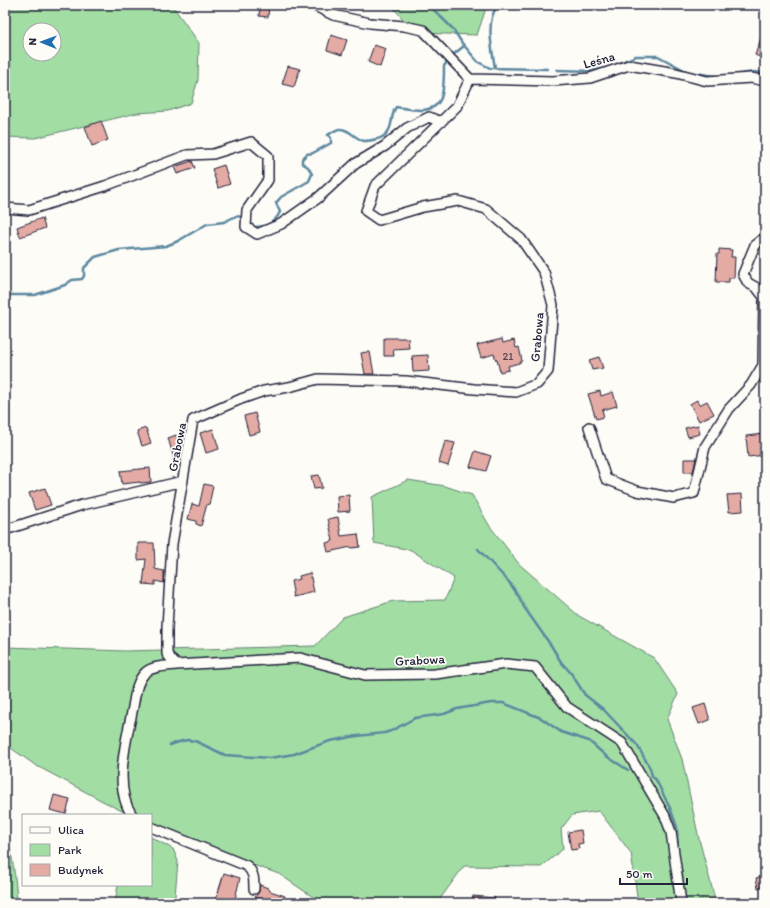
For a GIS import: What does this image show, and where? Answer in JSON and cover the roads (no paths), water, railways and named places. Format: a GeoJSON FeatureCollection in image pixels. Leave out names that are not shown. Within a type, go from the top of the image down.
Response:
{"type":"FeatureCollection","features":[{"type":"Feature","properties":{"kind":"street"},"geometry":{"type":"LineString","coordinates":[[313,5],[333,15],[370,23],[404,26],[423,30],[468,83]]}},
{"type":"Feature","properties":{"kind":"street","name":"Leśna"},"geometry":{"type":"LineString","coordinates":[[468,83],[553,81],[590,78],[629,65],[676,73],[707,81],[751,78],[765,81]]}},
{"type":"Feature","properties":{"kind":"street","name":"Grabowa"},"geometry":{"type":"LineString","coordinates":[[468,83],[456,106],[375,186],[366,211],[379,220],[423,207],[458,201],[486,209],[521,239],[544,272],[553,305],[548,371],[537,384],[516,392],[406,381],[318,379],[288,387],[264,391],[241,398],[194,420],[172,544],[167,627],[167,654],[176,665],[300,658],[365,675],[435,674],[506,664],[535,667],[567,707],[622,743],[669,826],[681,903]]}},
{"type":"Feature","properties":{"kind":"street"},"geometry":{"type":"LineString","coordinates":[[5,208],[29,210],[105,186],[187,155],[213,154],[251,142],[268,156],[268,180],[247,210],[246,227],[257,234],[281,224],[318,198],[355,164],[385,146],[407,128],[429,117],[441,122]]}},
{"type":"Feature","properties":{"kind":"street"},"geometry":{"type":"LineString","coordinates":[[589,427],[606,479],[637,491],[674,498],[694,493],[705,447],[730,409],[751,385],[763,365],[764,297],[757,288],[748,283],[743,274],[755,245],[765,237]]}},
{"type":"Feature","properties":{"kind":"street"},"geometry":{"type":"LineString","coordinates":[[5,530],[82,505],[183,481]]}},
{"type":"Feature","properties":{"kind":"street"},"geometry":{"type":"LineString","coordinates":[[132,814],[125,800],[123,761],[135,692],[145,672],[150,669],[176,665]]}},
{"type":"Feature","properties":{"kind":"street"},"geometry":{"type":"LineString","coordinates":[[152,827],[247,866],[254,878],[254,889]]}},
{"type":"Feature","properties":{"kind":"waterway"},"geometry":{"type":"LineString","coordinates":[[419,5],[433,9],[453,29],[462,43],[478,62],[490,68],[547,69]]}},
{"type":"Feature","properties":{"kind":"waterway"},"geometry":{"type":"LineString","coordinates":[[495,68],[490,35],[492,19],[498,5]]}},
{"type":"Feature","properties":{"kind":"waterway"},"geometry":{"type":"LineString","coordinates":[[454,54],[464,46]]}},
{"type":"Feature","properties":{"kind":"waterway"},"geometry":{"type":"LineString","coordinates":[[615,65],[636,56],[658,56],[688,72]]}},
{"type":"Feature","properties":{"kind":"waterway"},"geometry":{"type":"LineString","coordinates":[[249,222],[254,227],[258,227],[270,224],[276,219],[280,212],[276,203],[281,197],[309,181],[312,174],[308,167],[302,163],[302,159],[307,154],[313,153],[331,143],[331,138],[328,135],[332,132],[343,129],[364,141],[379,139],[389,130],[393,112],[396,107],[422,110],[438,104],[442,95],[444,66],[447,62]]}},
{"type":"Feature","properties":{"kind":"waterway"},"geometry":{"type":"LineString","coordinates":[[557,70],[592,71],[610,67]]}},
{"type":"Feature","properties":{"kind":"waterway"},"geometry":{"type":"LineString","coordinates":[[733,75],[754,72],[765,73]]}},
{"type":"Feature","properties":{"kind":"waterway"},"geometry":{"type":"LineString","coordinates":[[695,73],[716,76]]}},
{"type":"Feature","properties":{"kind":"waterway"},"geometry":{"type":"LineString","coordinates":[[5,295],[35,295],[65,285],[72,280],[82,279],[84,276],[84,268],[95,257],[119,250],[166,246],[178,241],[207,224],[224,222],[236,216],[242,217]]}},
{"type":"Feature","properties":{"kind":"waterway"},"geometry":{"type":"LineString","coordinates":[[478,549],[509,582],[524,607],[585,695],[603,709],[637,745],[670,808],[677,827],[678,854]]}},
{"type":"Feature","properties":{"kind":"waterway"},"geometry":{"type":"LineString","coordinates":[[170,745],[188,740],[195,741],[225,755],[270,758],[294,754],[330,741],[384,733],[391,731],[415,718],[444,714],[457,709],[491,703],[503,703],[541,718],[561,732],[589,741],[606,756],[628,770]]}},
{"type":"Feature","properties":{"kind":"waterway"},"geometry":{"type":"LineString","coordinates":[[680,867],[683,888]]}}]}
